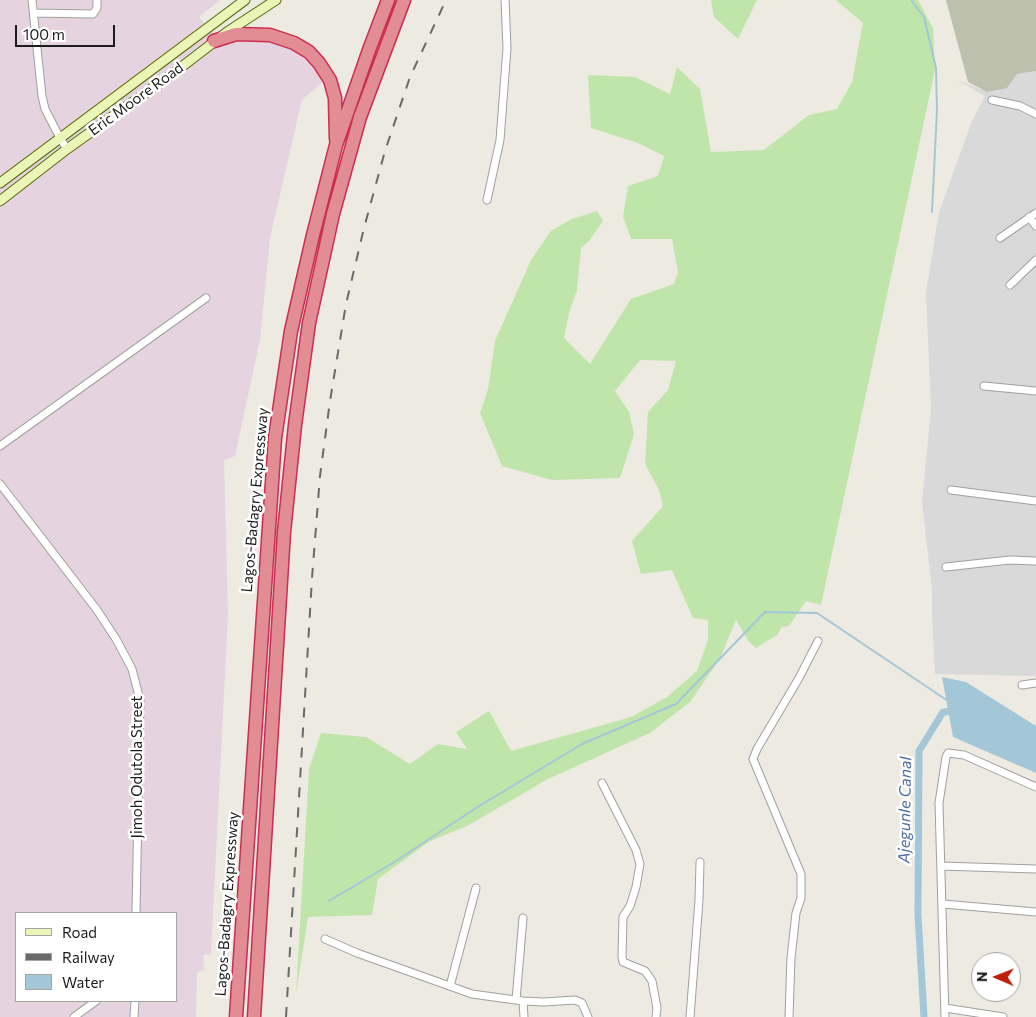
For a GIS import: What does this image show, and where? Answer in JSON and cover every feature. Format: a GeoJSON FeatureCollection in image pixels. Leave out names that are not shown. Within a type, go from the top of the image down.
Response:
{"type":"FeatureCollection","features":[{"type":"Feature","properties":{"kind":"highway","name":"Lagos-Badagry Expressway"},"geometry":{"type":"LineString","coordinates":[[236,1017],[275,438],[291,331],[336,145],[388,0]]}},
{"type":"Feature","properties":{"kind":"highway"},"geometry":{"type":"LineString","coordinates":[[254,1017],[284,532],[294,425],[306,342],[343,176],[360,117],[404,0]]}},
{"type":"Feature","properties":{"kind":"highway"},"geometry":{"type":"LineString","coordinates":[[214,41],[236,34],[270,35],[294,42],[309,52],[330,80],[335,98],[336,145]]}},
{"type":"Feature","properties":{"kind":"street"},"geometry":{"type":"LineString","coordinates":[[32,0],[45,109],[67,148]]}},
{"type":"Feature","properties":{"kind":"street"},"geometry":{"type":"LineString","coordinates":[[34,14],[93,14],[97,8],[97,0]]}},
{"type":"Feature","properties":{"kind":"street","name":"Eric Moore Road"},"geometry":{"type":"LineString","coordinates":[[0,183],[167,57],[187,45],[244,0]]}},
{"type":"Feature","properties":{"kind":"street","name":"Eric Moore Road"},"geometry":{"type":"LineString","coordinates":[[0,202],[67,148],[175,72],[214,41],[276,0]]}},
{"type":"Feature","properties":{"kind":"street"},"geometry":{"type":"LineString","coordinates":[[487,200],[500,140],[506,48],[505,0]]}},
{"type":"Feature","properties":{"kind":"street"},"geometry":{"type":"LineString","coordinates":[[992,100],[1020,106],[1036,114]]}},
{"type":"Feature","properties":{"kind":"street"},"geometry":{"type":"LineString","coordinates":[[1000,238],[1036,213]]}},
{"type":"Feature","properties":{"kind":"street"},"geometry":{"type":"LineString","coordinates":[[1029,217],[1036,226]]}},
{"type":"Feature","properties":{"kind":"street"},"geometry":{"type":"LineString","coordinates":[[1010,285],[1036,260]]}},
{"type":"Feature","properties":{"kind":"street"},"geometry":{"type":"LineString","coordinates":[[0,446],[206,298]]}},
{"type":"Feature","properties":{"kind":"street"},"geometry":{"type":"LineString","coordinates":[[984,386],[1036,390]]}},
{"type":"Feature","properties":{"kind":"street","name":"Jimoh Odutola Street"},"geometry":{"type":"LineString","coordinates":[[0,484],[97,610],[116,639],[132,669],[140,700],[136,912]]}},
{"type":"Feature","properties":{"kind":"street"},"geometry":{"type":"LineString","coordinates":[[951,490],[1036,501]]}},
{"type":"Feature","properties":{"kind":"street"},"geometry":{"type":"LineString","coordinates":[[946,567],[1010,560],[1036,561]]}},
{"type":"Feature","properties":{"kind":"street"},"geometry":{"type":"LineString","coordinates":[[789,1017],[791,958],[796,913],[801,898],[801,874],[753,759],[818,641]]}},
{"type":"Feature","properties":{"kind":"street"},"geometry":{"type":"LineString","coordinates":[[1022,685],[1036,683]]}},
{"type":"Feature","properties":{"kind":"street"},"geometry":{"type":"LineString","coordinates":[[945,1017],[939,803],[946,758],[948,753],[964,755],[1036,788]]}},
{"type":"Feature","properties":{"kind":"street"},"geometry":{"type":"LineString","coordinates":[[602,783],[636,850],[640,864],[630,906],[623,917],[623,962],[645,971],[652,980],[657,1008],[656,1017]]}},
{"type":"Feature","properties":{"kind":"street"},"geometry":{"type":"LineString","coordinates":[[690,1017],[700,862]]}},
{"type":"Feature","properties":{"kind":"street"},"geometry":{"type":"LineString","coordinates":[[940,866],[1036,868]]}},
{"type":"Feature","properties":{"kind":"street"},"geometry":{"type":"LineString","coordinates":[[450,986],[476,888]]}},
{"type":"Feature","properties":{"kind":"street"},"geometry":{"type":"LineString","coordinates":[[943,904],[1036,912]]}},
{"type":"Feature","properties":{"kind":"street"},"geometry":{"type":"LineString","coordinates":[[523,918],[519,1001],[524,1017]]}},
{"type":"Feature","properties":{"kind":"street"},"geometry":{"type":"LineString","coordinates":[[325,939],[357,953],[472,994],[519,1001],[575,1000],[582,1003],[588,1017]]}},
{"type":"Feature","properties":{"kind":"street"},"geometry":{"type":"LineString","coordinates":[[74,1017],[95,1002]]}},
{"type":"Feature","properties":{"kind":"street"},"geometry":{"type":"LineString","coordinates":[[134,1017],[135,1002]]}},
{"type":"Feature","properties":{"kind":"street"},"geometry":{"type":"LineString","coordinates":[[945,1008],[1003,1017]]}},
{"type":"Feature","properties":{"kind":"shaded area"},"geometry":{"type":"Polygon","coordinates":[[[0,0],[220,0],[199,17],[222,44],[245,38],[260,39],[294,48],[316,71],[323,82],[302,100],[270,238],[260,340],[235,456],[224,460],[228,615],[211,954],[203,955],[204,970],[197,972],[196,1017],[0,1017],[0,0]]]}},
{"type":"Feature","properties":{"kind":"shaded area"},"geometry":{"type":"Polygon","coordinates":[[[946,0],[1036,0],[1036,71],[1017,74],[1007,88],[987,92],[968,82],[946,0]]]}},
{"type":"Feature","properties":{"kind":"shaded area"},"geometry":{"type":"Polygon","coordinates":[[[1036,71],[1036,676],[935,674],[932,590],[922,502],[931,408],[926,293],[939,212],[972,121],[985,96],[957,80],[988,92],[1007,87],[1017,74],[1036,71]]]}},
{"type":"Feature","properties":{"kind":"green space"},"geometry":{"type":"Polygon","coordinates":[[[711,0],[757,0],[738,39],[714,17],[711,0]]]}},
{"type":"Feature","properties":{"kind":"green space"},"geometry":{"type":"Polygon","coordinates":[[[836,0],[918,0],[933,28],[935,70],[821,605],[806,601],[789,626],[782,627],[777,635],[756,648],[749,642],[736,620],[719,660],[690,702],[650,733],[548,779],[467,826],[430,841],[378,879],[372,915],[308,917],[296,994],[309,769],[321,733],[366,737],[410,764],[438,744],[467,749],[456,732],[489,711],[511,751],[631,717],[667,697],[697,671],[708,640],[708,620],[693,618],[672,570],[641,574],[632,541],[663,506],[659,490],[645,464],[648,412],[668,390],[676,361],[640,360],[615,391],[629,412],[634,434],[620,478],[552,480],[502,466],[480,413],[488,389],[495,341],[531,260],[551,231],[572,219],[597,211],[603,221],[589,241],[581,248],[577,290],[569,313],[564,338],[590,364],[631,299],[674,284],[678,272],[672,239],[631,239],[623,217],[628,186],[658,176],[664,156],[638,143],[591,128],[588,75],[635,77],[670,94],[677,67],[700,89],[711,152],[764,150],[809,115],[837,109],[852,82],[863,23],[836,0]]]}},
{"type":"Feature","properties":{"kind":"water"},"geometry":{"type":"Polygon","coordinates":[[[942,677],[966,682],[1036,726],[1036,773],[953,737],[942,677]]]}},
{"type":"Feature","properties":{"kind":"waterway"},"geometry":{"type":"LineString","coordinates":[[911,0],[924,17],[936,68],[937,110],[932,212]]}},
{"type":"Feature","properties":{"kind":"waterway"},"geometry":{"type":"LineString","coordinates":[[329,901],[396,861],[476,808],[582,744],[676,704],[765,612],[817,613],[948,701]]}},
{"type":"Feature","properties":{"kind":"waterway","name":"Ajegunle Canal"},"geometry":{"type":"LineString","coordinates":[[924,1017],[918,915],[919,751],[943,712],[958,711]]}},
{"type":"Feature","properties":{"kind":"railway"},"geometry":{"type":"LineString","coordinates":[[286,1017],[312,578],[320,476],[330,401],[346,304],[385,151],[410,77],[446,0]]}}]}
